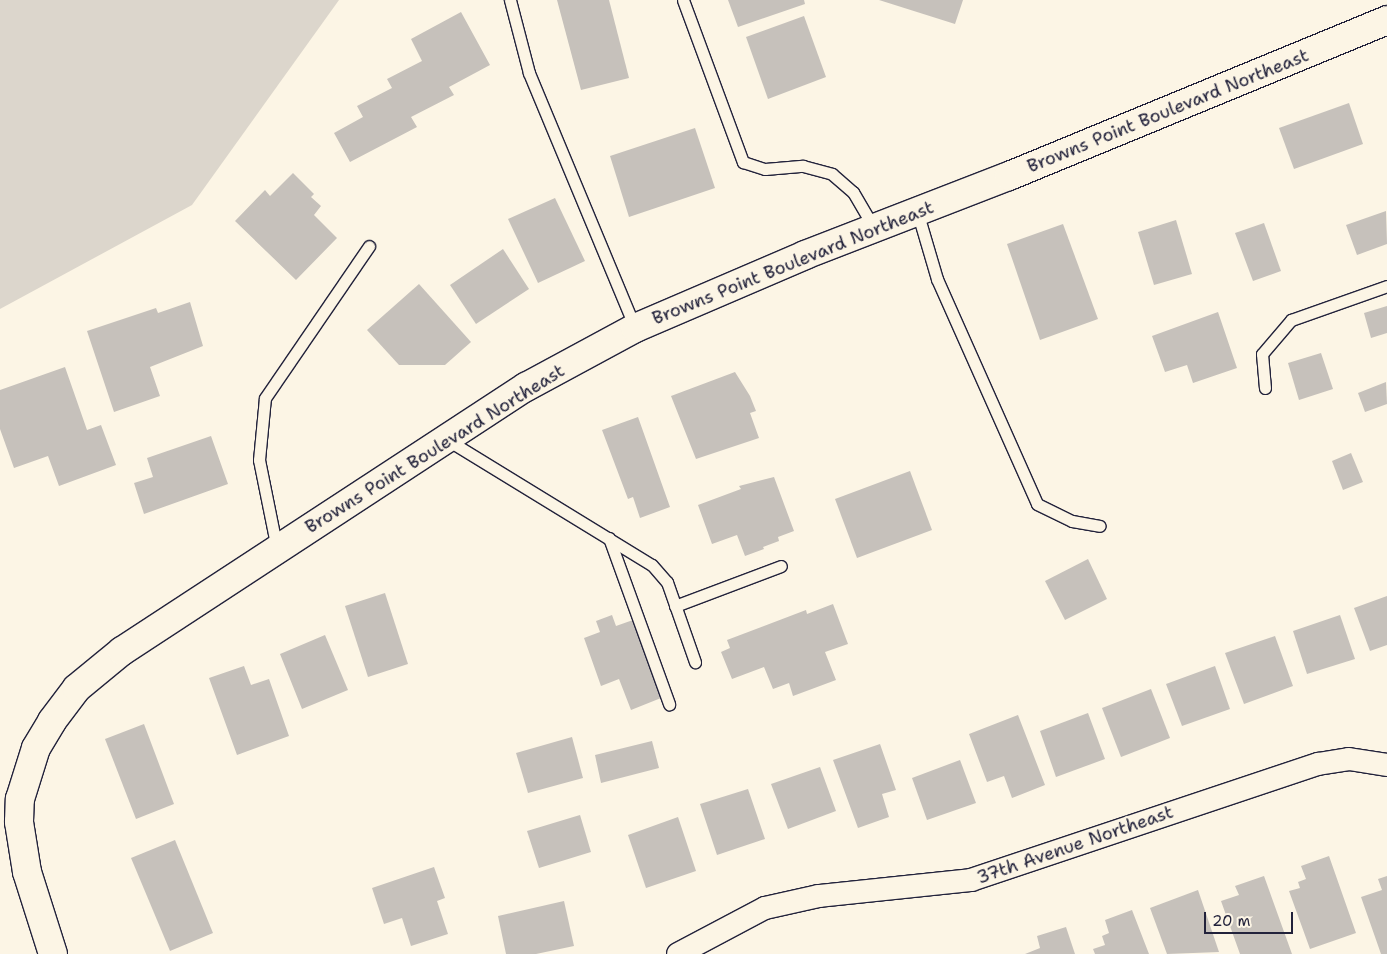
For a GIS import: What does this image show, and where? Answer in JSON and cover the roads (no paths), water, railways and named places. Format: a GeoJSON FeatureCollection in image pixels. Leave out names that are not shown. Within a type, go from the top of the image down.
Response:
{"type":"FeatureCollection","features":[{"type":"Feature","properties":{"kind":"street","name":"Browns Point Boulevard Northeast"},"geometry":{"type":"LineString","coordinates":[[53,954],[27,872],[19,822],[20,799],[36,748],[52,721],[77,688],[122,650],[526,387],[635,328],[874,228],[1387,20]]}},
{"type":"Feature","properties":{"kind":"street","name":"37th Avenue Northeast"},"geometry":{"type":"LineString","coordinates":[[678,954],[765,908],[819,896],[971,880],[1318,764],[1349,759],[1387,764]]}},
{"type":"Feature","properties":{"kind":"lane"},"geometry":{"type":"LineString","coordinates":[[510,0],[529,73],[635,328]]}},
{"type":"Feature","properties":{"kind":"lane"},"geometry":{"type":"LineString","coordinates":[[683,0],[743,162],[765,170],[803,166],[832,174],[853,192],[874,228]]}},
{"type":"Feature","properties":{"kind":"lane"},"geometry":{"type":"LineString","coordinates":[[917,212],[937,279],[1036,504],[1072,521],[1100,526]]}},
{"type":"Feature","properties":{"kind":"lane"},"geometry":{"type":"LineString","coordinates":[[277,549],[260,460],[265,398],[369,246]]}},
{"type":"Feature","properties":{"kind":"lane"},"geometry":{"type":"LineString","coordinates":[[1265,388],[1262,354],[1291,320],[1387,286]]}},
{"type":"Feature","properties":{"kind":"lane"},"geometry":{"type":"LineString","coordinates":[[446,439],[652,565],[667,582],[695,662]]}},
{"type":"Feature","properties":{"kind":"lane"},"geometry":{"type":"LineString","coordinates":[[609,538],[669,704]]}},
{"type":"Feature","properties":{"kind":"lane"},"geometry":{"type":"LineString","coordinates":[[675,606],[781,566]]}}]}
